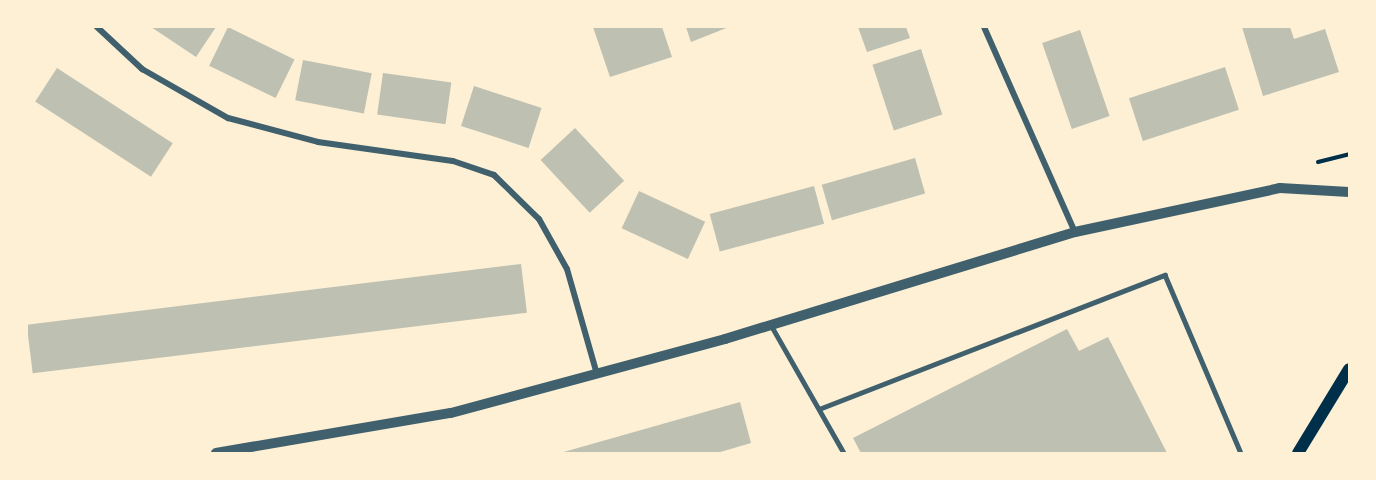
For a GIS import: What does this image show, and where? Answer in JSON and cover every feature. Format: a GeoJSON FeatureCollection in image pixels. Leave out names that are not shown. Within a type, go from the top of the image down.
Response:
{"type":"FeatureCollection","features":[{"type":"Feature","properties":{"kind":"main road"},"geometry":{"type":"LineString","coordinates":[[1298,453],[1349,369]]}},
{"type":"Feature","properties":{"kind":"street"},"geometry":{"type":"LineString","coordinates":[[97,27],[142,69],[228,118],[318,142],[453,161],[494,175],[539,219],[567,269],[597,374]]}},
{"type":"Feature","properties":{"kind":"street"},"geometry":{"type":"LineString","coordinates":[[984,27],[1075,232]]}},
{"type":"Feature","properties":{"kind":"street"},"geometry":{"type":"LineString","coordinates":[[216,453],[451,413],[771,325],[1075,232],[1280,188],[1349,192]]}},
{"type":"Feature","properties":{"kind":"lane"},"geometry":{"type":"LineString","coordinates":[[819,409],[1165,275],[1241,453]]}},
{"type":"Feature","properties":{"kind":"lane"},"geometry":{"type":"LineString","coordinates":[[771,325],[844,453]]}},
{"type":"Feature","properties":{"kind":"building"},"geometry":{"type":"Polygon","coordinates":[[[151,27],[216,27],[196,57],[151,27]]]}},
{"type":"Feature","properties":{"kind":"building"},"geometry":{"type":"Polygon","coordinates":[[[228,27],[295,59],[276,98],[209,66],[228,27]]]}},
{"type":"Feature","properties":{"kind":"building"},"geometry":{"type":"Polygon","coordinates":[[[593,27],[662,27],[672,57],[610,77],[593,27]]]}},
{"type":"Feature","properties":{"kind":"building"},"geometry":{"type":"Polygon","coordinates":[[[686,27],[729,27],[691,42],[686,27]]]}},
{"type":"Feature","properties":{"kind":"building"},"geometry":{"type":"Polygon","coordinates":[[[858,27],[906,27],[910,38],[867,52],[858,27]]]}},
{"type":"Feature","properties":{"kind":"building"},"geometry":{"type":"Polygon","coordinates":[[[1242,27],[1290,27],[1294,39],[1325,29],[1339,72],[1263,96],[1242,27]]]}},
{"type":"Feature","properties":{"kind":"building"},"geometry":{"type":"Polygon","coordinates":[[[1080,30],[1110,116],[1072,129],[1042,43],[1080,30]]]}},
{"type":"Feature","properties":{"kind":"building"},"geometry":{"type":"Polygon","coordinates":[[[921,49],[942,115],[894,130],[872,65],[921,49]]]}},
{"type":"Feature","properties":{"kind":"building"},"geometry":{"type":"Polygon","coordinates":[[[303,60],[372,73],[364,114],[295,100],[303,60]]]}},
{"type":"Feature","properties":{"kind":"building"},"geometry":{"type":"Polygon","coordinates":[[[1225,67],[1239,110],[1143,141],[1129,98],[1225,67]]]}},
{"type":"Feature","properties":{"kind":"building"},"geometry":{"type":"Polygon","coordinates":[[[57,68],[173,143],[151,177],[35,102],[57,68]]]}},
{"type":"Feature","properties":{"kind":"building"},"geometry":{"type":"Polygon","coordinates":[[[383,73],[451,83],[445,124],[377,115],[383,73]]]}},
{"type":"Feature","properties":{"kind":"building"},"geometry":{"type":"Polygon","coordinates":[[[474,86],[542,108],[529,148],[461,126],[474,86]]]}},
{"type":"Feature","properties":{"kind":"building"},"geometry":{"type":"Polygon","coordinates":[[[575,128],[624,181],[590,213],[541,160],[575,128]]]}},
{"type":"Feature","properties":{"kind":"building"},"geometry":{"type":"Polygon","coordinates":[[[915,158],[925,194],[832,220],[822,185],[915,158]]]}},
{"type":"Feature","properties":{"kind":"building"},"geometry":{"type":"Polygon","coordinates":[[[814,186],[824,224],[720,252],[710,214],[814,186]]]}},
{"type":"Feature","properties":{"kind":"building"},"geometry":{"type":"Polygon","coordinates":[[[639,191],[705,222],[688,259],[622,228],[639,191]]]}},
{"type":"Feature","properties":{"kind":"building"},"geometry":{"type":"Polygon","coordinates":[[[521,264],[527,313],[33,373],[27,325],[521,264]]]}},
{"type":"Feature","properties":{"kind":"building"},"geometry":{"type":"Polygon","coordinates":[[[1067,329],[1079,351],[1108,337],[1167,453],[861,453],[853,438],[1067,329]]]}},
{"type":"Feature","properties":{"kind":"building"},"geometry":{"type":"Polygon","coordinates":[[[740,402],[751,443],[717,453],[560,453],[740,402]]]}}]}
